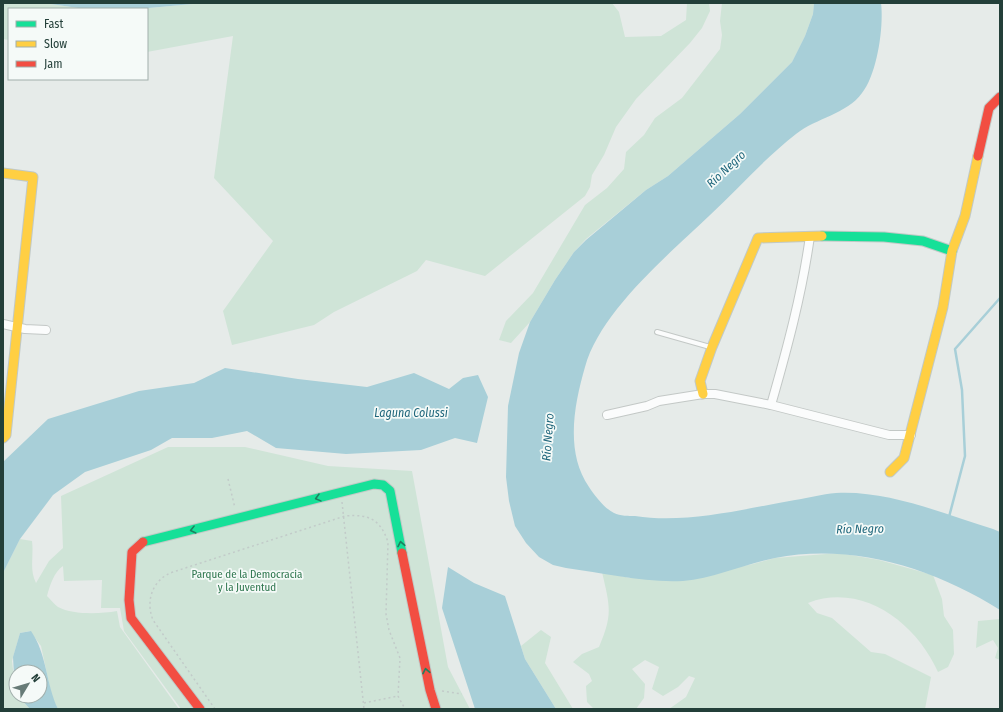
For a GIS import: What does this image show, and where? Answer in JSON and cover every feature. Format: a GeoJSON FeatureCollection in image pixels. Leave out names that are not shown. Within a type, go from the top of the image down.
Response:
{"type":"FeatureCollection","features":[{"type":"Feature","properties":{"kind":"street"},"geometry":{"type":"LineString","coordinates":[[890,472],[904,458],[911,435],[943,307],[952,251],[965,216],[989,108],[1000,97]]}},
{"type":"Feature","properties":{"kind":"street"},"geometry":{"type":"LineString","coordinates":[[3,173],[33,177],[16,326],[6,435],[3,438]]}},
{"type":"Feature","properties":{"kind":"street"},"geometry":{"type":"LineString","coordinates":[[703,394],[700,381],[712,347],[752,249],[758,238],[810,236],[884,237],[915,240],[952,251]]}},
{"type":"Feature","properties":{"kind":"street"},"geometry":{"type":"LineString","coordinates":[[771,405],[790,338],[805,269],[810,236]]}},
{"type":"Feature","properties":{"kind":"street"},"geometry":{"type":"LineString","coordinates":[[3,324],[26,329],[46,330]]}},
{"type":"Feature","properties":{"kind":"street"},"geometry":{"type":"LineString","coordinates":[[607,415],[647,406],[659,400],[703,394],[771,405],[889,435],[911,435]]}},
{"type":"Feature","properties":{"kind":"street"},"geometry":{"type":"LineString","coordinates":[[200,709],[131,618],[129,600],[132,552],[143,542],[374,484],[383,484],[390,491],[430,690],[436,709]]}},
{"type":"Feature","properties":{"kind":"lane"},"geometry":{"type":"LineString","coordinates":[[657,332],[712,347]]}},
{"type":"Feature","properties":{"kind":"path"},"geometry":{"type":"LineString","coordinates":[[228,479],[238,519]]}},
{"type":"Feature","properties":{"kind":"path"},"geometry":{"type":"LineString","coordinates":[[340,492],[345,516],[364,709]]}},
{"type":"Feature","properties":{"kind":"path"},"geometry":{"type":"LineString","coordinates":[[215,709],[153,620],[150,606],[154,587],[159,580],[170,573],[345,516],[360,515],[371,518],[379,524],[384,531],[388,542],[386,614],[389,630],[400,658],[398,696],[405,709]]}},
{"type":"Feature","properties":{"kind":"path"},"geometry":{"type":"LineString","coordinates":[[430,690],[462,694]]}},
{"type":"Feature","properties":{"kind":"path"},"geometry":{"type":"LineString","coordinates":[[364,703],[398,696]]}},
{"type":"Feature","properties":{"kind":"green space"},"geometry":{"type":"Polygon","coordinates":[[[3,3],[44,3],[78,8],[8,8],[8,40],[3,39],[3,3]]]}},
{"type":"Feature","properties":{"kind":"green space"},"geometry":{"type":"Polygon","coordinates":[[[203,3],[612,3],[619,12],[625,37],[661,36],[686,20],[687,3],[709,3],[710,11],[702,28],[690,43],[636,99],[616,127],[604,155],[592,175],[590,187],[585,196],[485,276],[426,260],[417,271],[334,312],[314,325],[232,345],[223,311],[273,241],[214,178],[233,36],[148,52],[148,8],[203,3]]]}},
{"type":"Feature","properties":{"kind":"green space"},"geometry":{"type":"Polygon","coordinates":[[[722,3],[814,3],[813,14],[805,36],[792,62],[740,114],[668,176],[646,190],[586,239],[574,252],[555,280],[530,322],[511,343],[499,340],[506,321],[533,293],[585,205],[607,188],[624,169],[626,152],[644,135],[655,118],[682,98],[720,49],[722,35],[720,21],[722,3]]]}},
{"type":"Feature","properties":{"kind":"green space","name":"Parque de la Democracia y la Juventud"},"geometry":{"type":"Polygon","coordinates":[[[168,447],[245,447],[328,466],[412,471],[448,667],[470,709],[181,709],[124,631],[120,608],[101,608],[102,580],[64,581],[63,566],[55,575],[47,596],[58,607],[64,610],[79,613],[103,613],[117,611],[120,627],[179,709],[58,709],[52,697],[48,678],[48,664],[45,664],[41,646],[30,631],[20,633],[12,664],[8,664],[8,704],[25,704],[30,709],[3,709],[3,573],[20,539],[32,541],[32,568],[36,583],[49,561],[63,548],[61,496],[168,447]]]}},
{"type":"Feature","properties":{"kind":"green space"},"geometry":{"type":"Polygon","coordinates":[[[839,553],[879,560],[933,575],[942,599],[944,616],[953,630],[954,654],[948,667],[938,672],[928,654],[916,638],[902,623],[885,611],[868,603],[848,598],[828,598],[808,603],[817,613],[832,618],[871,652],[885,654],[931,677],[925,709],[669,709],[686,697],[695,678],[689,676],[678,687],[663,696],[652,689],[659,667],[645,660],[632,669],[645,684],[644,698],[636,709],[594,709],[587,702],[586,686],[592,681],[589,674],[573,662],[582,654],[599,647],[603,636],[609,610],[602,572],[630,578],[749,565],[775,558],[839,553]]]}},
{"type":"Feature","properties":{"kind":"green space"},"geometry":{"type":"Polygon","coordinates":[[[1000,619],[1000,660],[995,658],[998,648],[993,640],[976,648],[978,621],[1000,619]]]}},
{"type":"Feature","properties":{"kind":"green space"},"geometry":{"type":"Polygon","coordinates":[[[541,630],[551,637],[545,663],[573,709],[556,709],[525,659],[521,646],[541,630]]]}},
{"type":"Feature","properties":{"kind":"water"},"geometry":{"type":"Polygon","coordinates":[[[44,3],[203,3],[148,8],[78,8],[44,3]]]}},
{"type":"Feature","properties":{"kind":"water","name":"Río Negro"},"geometry":{"type":"Polygon","coordinates":[[[814,3],[881,3],[882,13],[878,50],[872,74],[867,85],[856,100],[848,106],[796,134],[773,153],[720,206],[656,266],[620,305],[593,346],[581,382],[575,412],[574,444],[581,473],[589,487],[603,505],[610,511],[622,515],[654,518],[695,517],[836,493],[876,495],[936,510],[1000,532],[1000,610],[948,582],[920,571],[863,557],[834,554],[804,554],[775,558],[707,577],[683,581],[654,581],[566,568],[553,565],[539,557],[526,543],[515,526],[509,501],[506,477],[508,406],[519,353],[530,322],[574,252],[586,240],[646,190],[668,176],[740,114],[792,62],[805,36],[813,14],[814,3]]]}},
{"type":"Feature","properties":{"kind":"water","name":"Laguna Colussi"},"geometry":{"type":"Polygon","coordinates":[[[225,368],[298,379],[367,387],[414,373],[449,389],[463,378],[478,375],[488,397],[477,443],[455,438],[421,450],[346,454],[276,448],[247,431],[212,438],[172,438],[151,450],[85,472],[53,495],[20,539],[3,573],[3,462],[48,419],[139,391],[194,383],[225,368]]]}},
{"type":"Feature","properties":{"kind":"water"},"geometry":{"type":"Polygon","coordinates":[[[448,567],[474,583],[505,596],[525,659],[556,709],[475,709],[442,608],[448,567]]]}},
{"type":"Feature","properties":{"kind":"water"},"geometry":{"type":"Polygon","coordinates":[[[31,631],[40,649],[44,664],[13,664],[13,657],[20,633],[31,631]]]}},
{"type":"Feature","properties":{"kind":"water"},"geometry":{"type":"Polygon","coordinates":[[[48,678],[58,709],[30,709],[25,704],[48,704],[48,678]]]}},
{"type":"Feature","properties":{"kind":"waterway"},"geometry":{"type":"LineString","coordinates":[[949,517],[965,456],[962,390],[955,349],[1000,298]]}},
{"type":"Feature","properties":{"kind":"traffic: fast"},"geometry":{"type":"LineString","coordinates":[[822,236],[884,237],[923,241],[952,251]]}},
{"type":"Feature","properties":{"kind":"traffic: fast"},"geometry":{"type":"LineString","coordinates":[[143,542],[374,484],[383,485],[390,491],[402,553]]}},
{"type":"Feature","properties":{"kind":"traffic: slow"},"geometry":{"type":"LineString","coordinates":[[890,472],[904,458],[943,307],[952,251],[965,216],[978,156]]}},
{"type":"Feature","properties":{"kind":"traffic: slow"},"geometry":{"type":"LineString","coordinates":[[3,173],[33,177],[6,435],[3,438]]}},
{"type":"Feature","properties":{"kind":"traffic: slow"},"geometry":{"type":"LineString","coordinates":[[703,394],[700,381],[712,347],[758,238],[822,236]]}},
{"type":"Feature","properties":{"kind":"traffic: jam"},"geometry":{"type":"LineString","coordinates":[[978,156],[989,108],[1000,97]]}},
{"type":"Feature","properties":{"kind":"traffic: jam"},"geometry":{"type":"LineString","coordinates":[[143,542],[132,552],[129,600],[131,618],[200,709]]}},
{"type":"Feature","properties":{"kind":"traffic: jam"},"geometry":{"type":"LineString","coordinates":[[402,553],[430,690],[436,709]]}}]}
